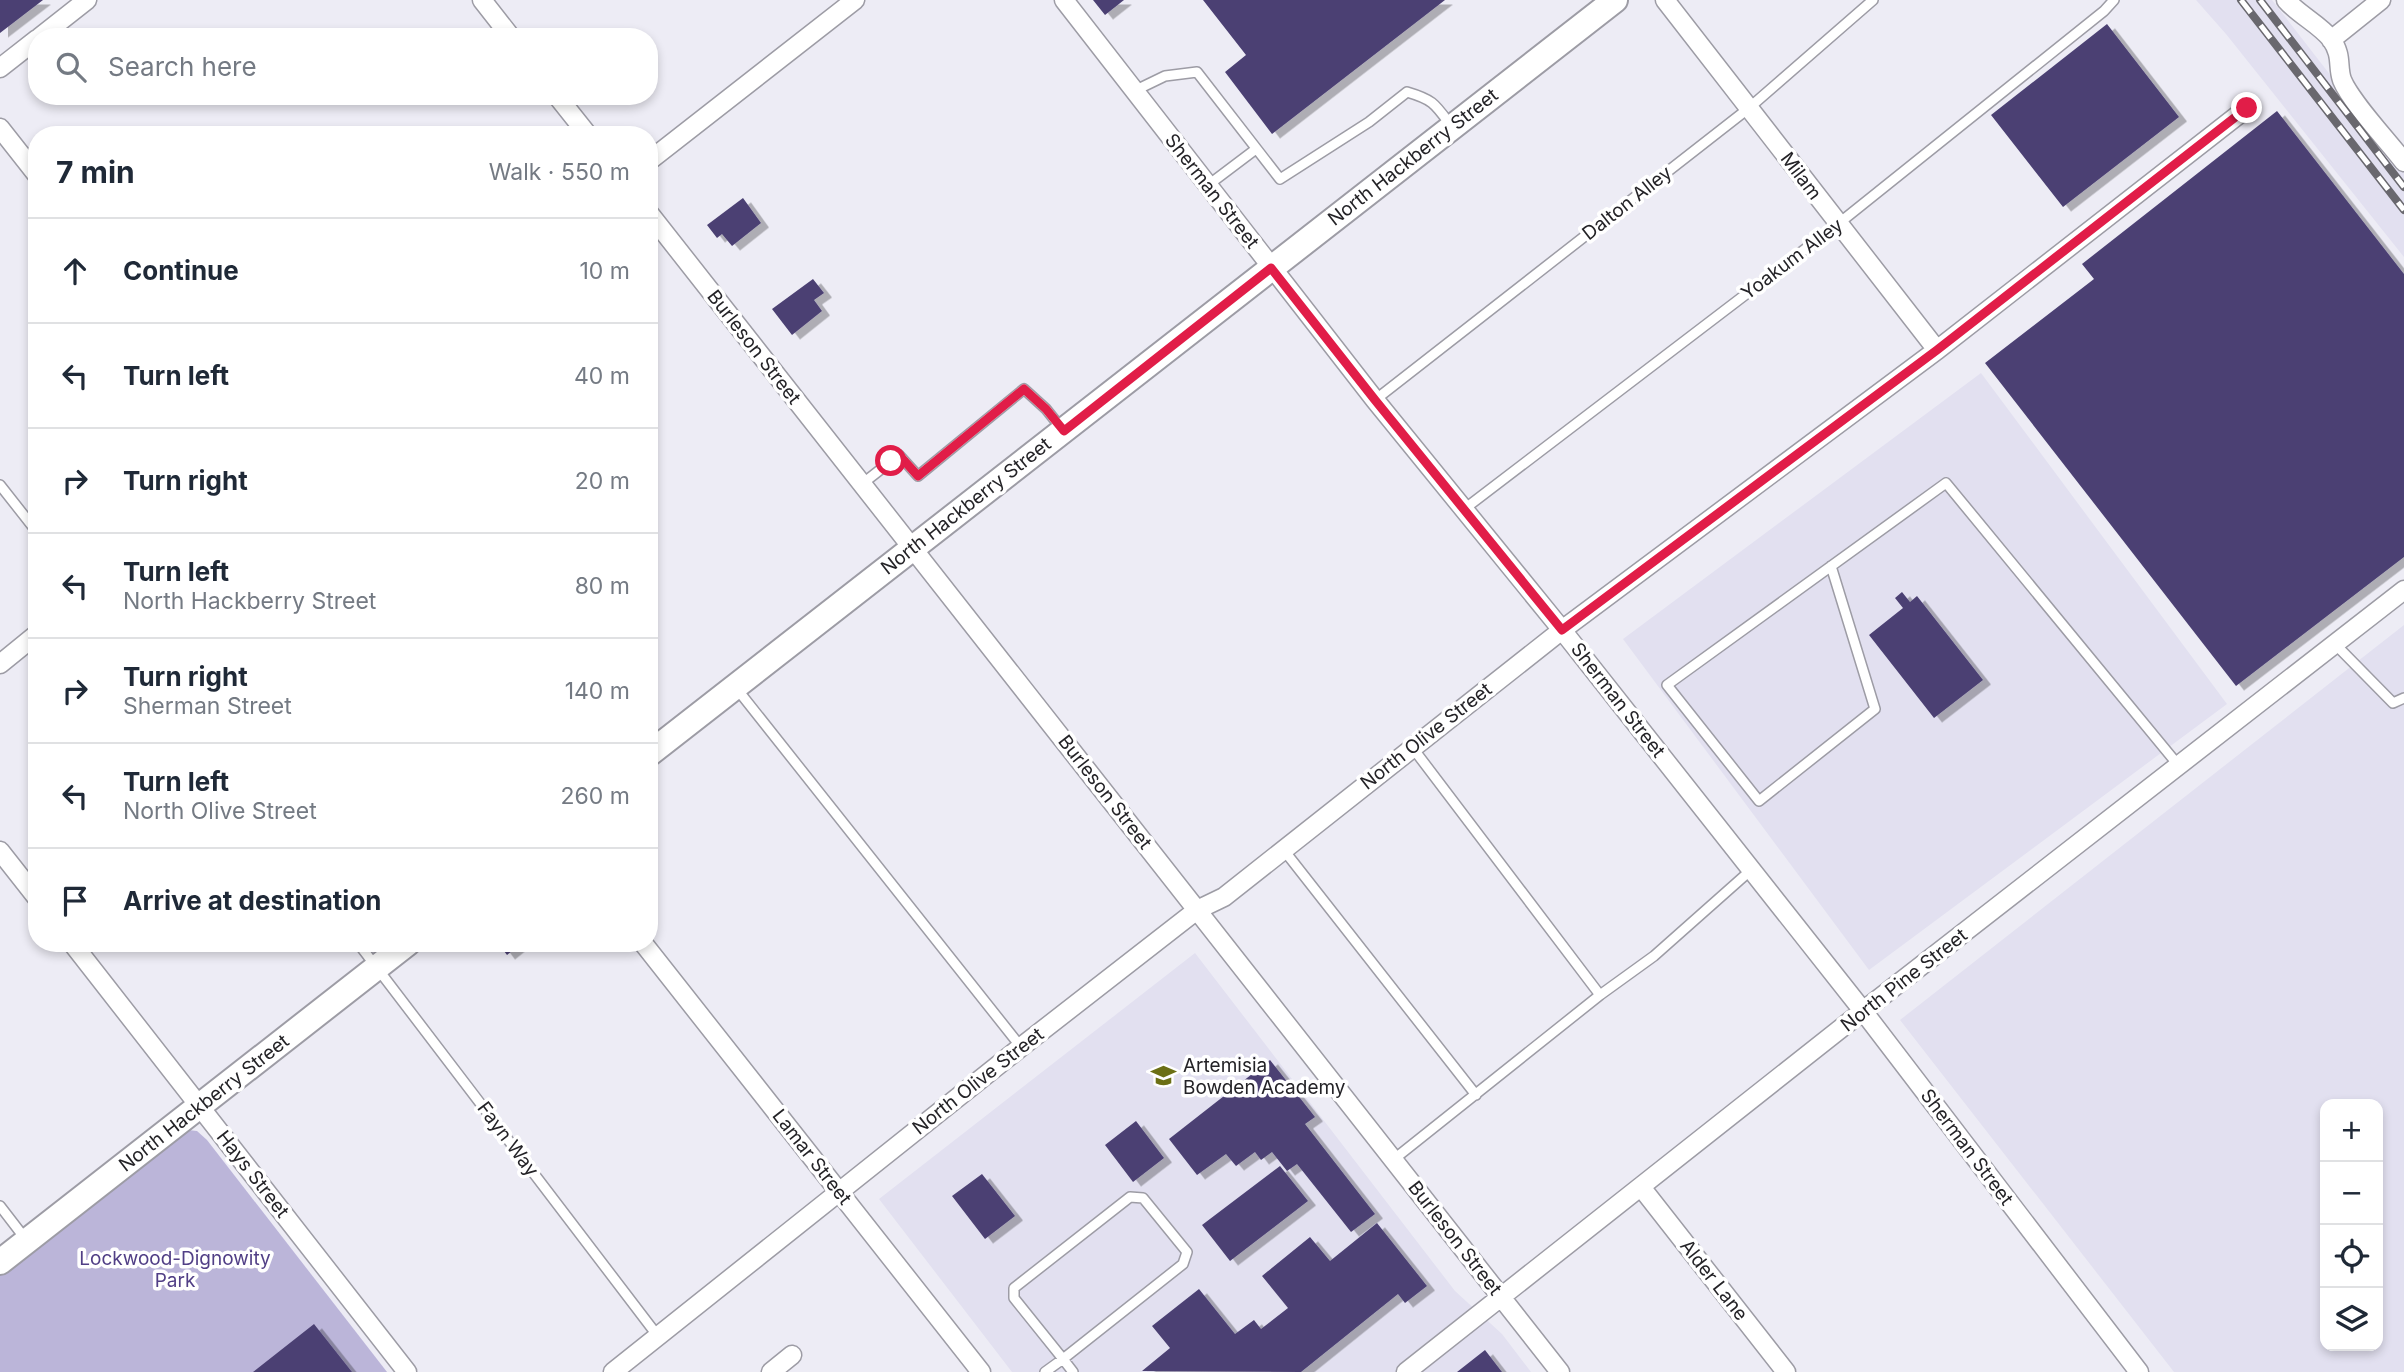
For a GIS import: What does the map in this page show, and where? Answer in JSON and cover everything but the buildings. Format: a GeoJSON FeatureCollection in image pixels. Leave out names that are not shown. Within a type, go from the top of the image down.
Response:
{"type":"FeatureCollection","features":[{"type":"Feature","properties":{"kind":"main road","name":"North Hackberry Street"},"geometry":{"type":"LineString","coordinates":[[658,747],[1615,0]]}},
{"type":"Feature","properties":{"kind":"main road","name":"North Hackberry Street"},"geometry":{"type":"LineString","coordinates":[[0,1262],[397,952]]}},
{"type":"Feature","properties":{"kind":"street"},"geometry":{"type":"LineString","coordinates":[[51,28],[87,0]]}},
{"type":"Feature","properties":{"kind":"street"},"geometry":{"type":"LineString","coordinates":[[482,0],[504,28]]}},
{"type":"Feature","properties":{"kind":"street"},"geometry":{"type":"LineString","coordinates":[[658,154],[855,0]]}},
{"type":"Feature","properties":{"kind":"street","name":"Sherman Street"},"geometry":{"type":"LineString","coordinates":[[1064,0],[1375,400],[1562,630],[1863,1011],[2139,1372]]}},
{"type":"Feature","properties":{"kind":"street","name":"Milam"},"geometry":{"type":"LineString","coordinates":[[1665,0],[1937,350]]}},
{"type":"Feature","properties":{"kind":"street"},"geometry":{"type":"LineString","coordinates":[[2286,0],[2331,40],[2341,60],[2341,77],[2349,91],[2404,162]]}},
{"type":"Feature","properties":{"kind":"street"},"geometry":{"type":"LineString","coordinates":[[2331,40],[2381,0]]}},
{"type":"Feature","properties":{"kind":"street"},"geometry":{"type":"LineString","coordinates":[[0,68],[28,46]]}},
{"type":"Feature","properties":{"kind":"street"},"geometry":{"type":"LineString","coordinates":[[564,105],[581,126]]}},
{"type":"Feature","properties":{"kind":"street","name":"North Olive Street"},"geometry":{"type":"LineString","coordinates":[[625,1368],[657,1335],[1021,1047],[1198,910],[1224,897],[1562,630],[1937,350],[2247,108]]}},
{"type":"Feature","properties":{"kind":"street"},"geometry":{"type":"LineString","coordinates":[[0,128],[28,164]]}},
{"type":"Feature","properties":{"kind":"street","name":"Burleson Street"},"geometry":{"type":"LineString","coordinates":[[658,224],[1560,1372]]}},
{"type":"Feature","properties":{"kind":"street","name":"North Pine Street"},"geometry":{"type":"LineString","coordinates":[[1406,1372],[1863,1011],[2404,590]]}},
{"type":"Feature","properties":{"kind":"street"},"geometry":{"type":"LineString","coordinates":[[0,664],[28,642]]}},
{"type":"Feature","properties":{"kind":"street"},"geometry":{"type":"LineString","coordinates":[[0,851],[28,887]]}},
{"type":"Feature","properties":{"kind":"street","name":"Hays Street"},"geometry":{"type":"LineString","coordinates":[[79,952],[407,1372]]}},
{"type":"Feature","properties":{"kind":"street","name":"Lamar Street"},"geometry":{"type":"LineString","coordinates":[[650,952],[981,1372]]}},
{"type":"Feature","properties":{"kind":"street","name":"Alder Lane"},"geometry":{"type":"LineString","coordinates":[[1641,1187],[1786,1372]]}},
{"type":"Feature","properties":{"kind":"street"},"geometry":{"type":"LineString","coordinates":[[771,1372],[792,1355]]}},
{"type":"Feature","properties":{"kind":"lane","name":"Dalton Alley"},"geometry":{"type":"LineString","coordinates":[[1375,400],[1749,107],[1873,0]]}},
{"type":"Feature","properties":{"kind":"lane","name":"Yoakum Alley"},"geometry":{"type":"LineString","coordinates":[[1463,510],[1838,224],[2104,11],[2114,0]]}},
{"type":"Feature","properties":{"kind":"lane"},"geometry":{"type":"LineString","coordinates":[[1134,91],[1165,76],[1197,72],[1280,179],[1369,122],[1407,92],[1428,98],[1452,127]]}},
{"type":"Feature","properties":{"kind":"lane"},"geometry":{"type":"LineString","coordinates":[[1207,186],[1256,149]]}},
{"type":"Feature","properties":{"kind":"lane"},"geometry":{"type":"LineString","coordinates":[[862,484],[899,455],[918,476],[1024,389],[1046,409],[1064,431]]}},
{"type":"Feature","properties":{"kind":"lane"},"geometry":{"type":"LineString","coordinates":[[1831,566],[1875,709],[1759,801],[1667,685],[1831,566],[1947,483],[2179,766]]}},
{"type":"Feature","properties":{"kind":"lane"},"geometry":{"type":"LineString","coordinates":[[0,485],[28,521]]}},
{"type":"Feature","properties":{"kind":"lane"},"geometry":{"type":"LineString","coordinates":[[2335,644],[2393,703],[2404,698]]}},
{"type":"Feature","properties":{"kind":"lane"},"geometry":{"type":"LineString","coordinates":[[735,687],[1021,1047]]}},
{"type":"Feature","properties":{"kind":"lane"},"geometry":{"type":"LineString","coordinates":[[1412,747],[1601,995]]}},
{"type":"Feature","properties":{"kind":"lane"},"geometry":{"type":"LineString","coordinates":[[1283,849],[1476,1095]]}},
{"type":"Feature","properties":{"kind":"lane"},"geometry":{"type":"LineString","coordinates":[[1393,1160],[1654,956],[1751,870]]}},
{"type":"Feature","properties":{"kind":"lane","name":"Fayn Way"},"geometry":{"type":"LineString","coordinates":[[365,952],[657,1335]]}},
{"type":"Feature","properties":{"kind":"lane"},"geometry":{"type":"LineString","coordinates":[[1045,1372],[1063,1359],[1183,1265],[1187,1252],[1143,1198],[1130,1197],[1014,1288],[1014,1298],[1063,1359],[1073,1372]]}},
{"type":"Feature","properties":{"kind":"lane"},"geometry":{"type":"LineString","coordinates":[[0,1206],[27,1241]]}},
{"type":"Feature","properties":{"kind":"shaded area"},"geometry":{"type":"Polygon","coordinates":[[[2196,0],[2272,0],[2404,170],[2404,257],[2226,34],[2196,0]]]}},
{"type":"Feature","properties":{"kind":"shaded area"},"geometry":{"type":"Polygon","coordinates":[[[1981,373],[2227,704],[1869,970],[1623,639],[1981,373]]]}},
{"type":"Feature","properties":{"kind":"shaded area"},"geometry":{"type":"Polygon","coordinates":[[[2404,625],[2404,1372],[2174,1372],[1900,1020],[2404,625]]]}},
{"type":"Feature","properties":{"kind":"shaded area","name":"Artemisia Bowden Academy"},"geometry":{"type":"Polygon","coordinates":[[[1195,953],[1455,1291],[1502,1334],[1531,1372],[1012,1372],[879,1199],[1195,953]]]}},
{"type":"Feature","properties":{"kind":"green space","name":"Lockwood-Dignowity Park"},"geometry":{"type":"Polygon","coordinates":[[[188,1130],[197,1131],[207,1140],[387,1372],[0,1372],[0,1274],[188,1130]]]}},
{"type":"Feature","properties":{"kind":"railway"},"geometry":{"type":"LineString","coordinates":[[2241,0],[2404,210]]}},
{"type":"Feature","properties":{"kind":"railway"},"geometry":{"type":"LineString","coordinates":[[2260,0],[2404,187]]}},
{"type":"Feature","properties":{"kind":"place","name":"Artemisia Bowden Academy"},"geometry":{"type":"Point","coordinates":[1163,1076]}},
{"type":"Feature","properties":{"kind":"route"},"geometry":{"type":"LineString","coordinates":[[891,461],[899,455],[918,476],[1024,389],[1046,409],[1064,431],[1271,268],[1562,630],[1937,350],[2247,108]]}}]}
